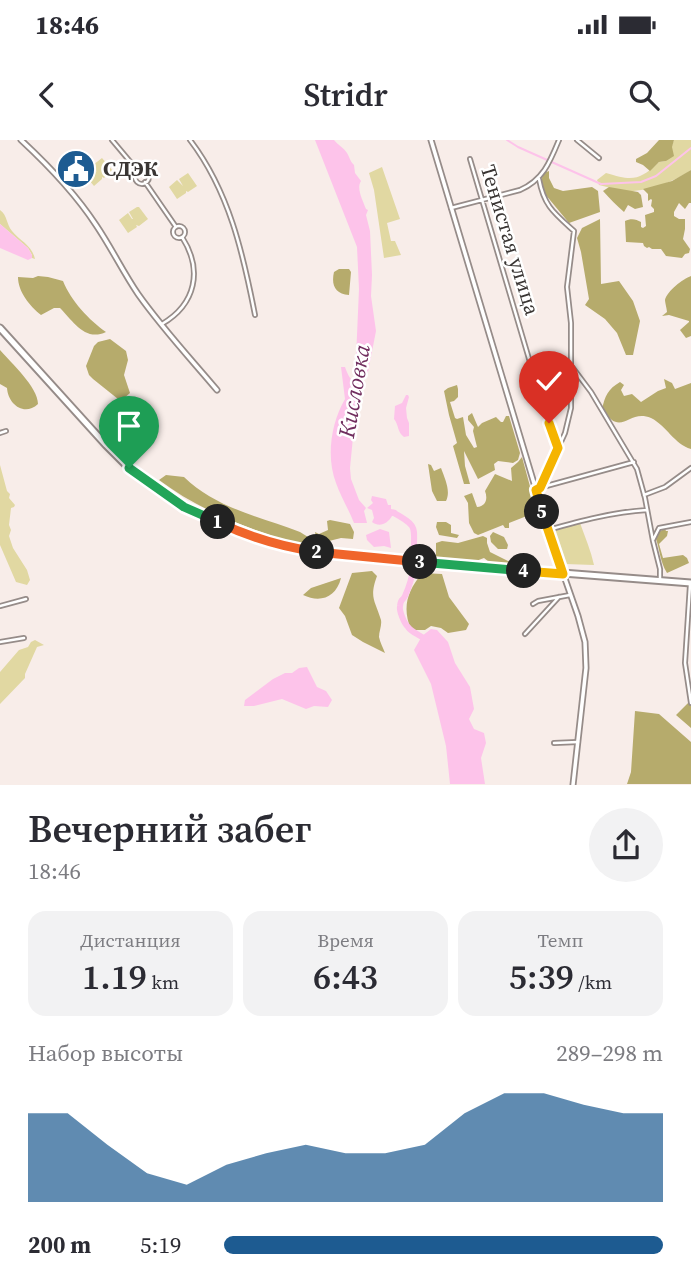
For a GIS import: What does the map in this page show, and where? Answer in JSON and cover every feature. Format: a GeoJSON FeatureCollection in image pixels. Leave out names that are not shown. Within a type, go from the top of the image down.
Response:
{"type":"FeatureCollection","features":[{"type":"Feature","properties":{"kind":"main road"},"geometry":{"type":"LineString","coordinates":[[0,328],[129,468],[184,507],[241,533],[293,549],[334,555],[691,583]]}},
{"type":"Feature","properties":{"kind":"street"},"geometry":{"type":"LineString","coordinates":[[21,140],[55,173],[85,208],[137,292],[161,325],[217,390]]}},
{"type":"Feature","properties":{"kind":"street"},"geometry":{"type":"LineString","coordinates":[[111,140],[138,171]]}},
{"type":"Feature","properties":{"kind":"street"},"geometry":{"type":"LineString","coordinates":[[190,140],[216,181],[230,214],[244,261],[255,315]]}},
{"type":"Feature","properties":{"kind":"street"},"geometry":{"type":"LineString","coordinates":[[431,140],[538,489],[548,530],[582,628],[587,655],[573,785]]}},
{"type":"Feature","properties":{"kind":"street"},"geometry":{"type":"LineString","coordinates":[[451,208],[530,185],[547,168],[559,140]]}},
{"type":"Feature","properties":{"kind":"street"},"geometry":{"type":"LineString","coordinates":[[577,140],[599,158]]}},
{"type":"Feature","properties":{"kind":"street","name":"Тенистая улица"},"geometry":{"type":"LineString","coordinates":[[470,159],[558,448]]}},
{"type":"Feature","properties":{"kind":"street"},"geometry":{"type":"LineString","coordinates":[[138,171],[147,173],[145,182]]}},
{"type":"Feature","properties":{"kind":"street"},"geometry":{"type":"LineString","coordinates":[[138,171],[136,180],[145,182]]}},
{"type":"Feature","properties":{"kind":"street"},"geometry":{"type":"LineString","coordinates":[[538,178],[547,204],[574,231],[567,287],[571,323],[571,408],[565,433],[538,489]]}},
{"type":"Feature","properties":{"kind":"street"},"geometry":{"type":"LineString","coordinates":[[145,182],[176,227]]}},
{"type":"Feature","properties":{"kind":"street"},"geometry":{"type":"LineString","coordinates":[[176,227],[184,229],[182,237]]}},
{"type":"Feature","properties":{"kind":"street"},"geometry":{"type":"LineString","coordinates":[[176,227],[173,230],[174,236],[182,237]]}},
{"type":"Feature","properties":{"kind":"street"},"geometry":{"type":"LineString","coordinates":[[161,325],[183,307],[193,283],[193,262],[182,237]]}},
{"type":"Feature","properties":{"kind":"street"},"geometry":{"type":"LineString","coordinates":[[572,366],[634,462],[644,495],[660,569],[660,581]]}},
{"type":"Feature","properties":{"kind":"street"},"geometry":{"type":"LineString","coordinates":[[0,433],[6,431]]}},
{"type":"Feature","properties":{"kind":"street"},"geometry":{"type":"LineString","coordinates":[[538,489],[634,462]]}},
{"type":"Feature","properties":{"kind":"street"},"geometry":{"type":"LineString","coordinates":[[644,495],[665,487],[691,468]]}},
{"type":"Feature","properties":{"kind":"street"},"geometry":{"type":"LineString","coordinates":[[548,530],[585,520],[647,510]]}},
{"type":"Feature","properties":{"kind":"street"},"geometry":{"type":"LineString","coordinates":[[649,526],[659,528],[691,523]]}},
{"type":"Feature","properties":{"kind":"street"},"geometry":{"type":"LineString","coordinates":[[653,541],[659,528]]}},
{"type":"Feature","properties":{"kind":"street"},"geometry":{"type":"LineString","coordinates":[[691,583],[685,663],[691,704]]}},
{"type":"Feature","properties":{"kind":"street"},"geometry":{"type":"LineString","coordinates":[[533,604],[570,595]]}},
{"type":"Feature","properties":{"kind":"street"},"geometry":{"type":"LineString","coordinates":[[524,634],[559,597]]}},
{"type":"Feature","properties":{"kind":"street"},"geometry":{"type":"LineString","coordinates":[[0,606],[26,599]]}},
{"type":"Feature","properties":{"kind":"street"},"geometry":{"type":"LineString","coordinates":[[0,642],[24,638]]}},
{"type":"Feature","properties":{"kind":"street"},"geometry":{"type":"LineString","coordinates":[[686,652],[691,654]]}},
{"type":"Feature","properties":{"kind":"street"},"geometry":{"type":"LineString","coordinates":[[554,743],[578,742]]}},
{"type":"Feature","properties":{"kind":"shaded area"},"geometry":{"type":"Polygon","coordinates":[[[659,140],[674,140],[674,156],[659,162],[650,171],[636,162],[636,159],[647,153],[659,140]]]}},
{"type":"Feature","properties":{"kind":"shaded area"},"geometry":{"type":"Polygon","coordinates":[[[674,140],[691,140],[691,170],[685,174],[643,190],[624,191],[599,185],[597,180],[606,173],[635,178],[659,162],[666,161],[674,140]]]}},
{"type":"Feature","properties":{"kind":"shaded area"},"geometry":{"type":"Polygon","coordinates":[[[102,158],[112,170],[94,186],[84,174],[92,167],[97,172],[93,165],[102,158]]]}},
{"type":"Feature","properties":{"kind":"shaded area"},"geometry":{"type":"Polygon","coordinates":[[[382,167],[400,219],[387,223],[391,241],[395,241],[401,255],[384,258],[369,173],[382,167]]]}},
{"type":"Feature","properties":{"kind":"shaded area"},"geometry":{"type":"Polygon","coordinates":[[[691,170],[691,203],[685,209],[679,203],[674,212],[674,216],[685,219],[683,239],[690,249],[689,253],[682,258],[666,256],[661,249],[647,248],[643,243],[626,242],[625,221],[637,220],[643,228],[646,226],[645,215],[654,212],[652,200],[648,201],[648,194],[643,189],[672,181],[691,170]]]}},
{"type":"Feature","properties":{"kind":"shaded area"},"geometry":{"type":"Polygon","coordinates":[[[549,171],[554,188],[563,191],[592,187],[598,191],[600,212],[569,223],[545,194],[541,180],[544,173],[549,171]]]}},
{"type":"Feature","properties":{"kind":"shaded area"},"geometry":{"type":"Polygon","coordinates":[[[188,173],[197,186],[177,199],[169,187],[177,180],[183,186],[179,179],[188,173]]]}},
{"type":"Feature","properties":{"kind":"shaded area"},"geometry":{"type":"Polygon","coordinates":[[[609,187],[638,192],[643,207],[635,209],[628,205],[624,212],[603,191],[609,187]]]}},
{"type":"Feature","properties":{"kind":"shaded area"},"geometry":{"type":"Polygon","coordinates":[[[137,207],[148,219],[128,233],[119,220],[128,213],[133,219],[129,212],[137,207]]]}},
{"type":"Feature","properties":{"kind":"shaded area"},"geometry":{"type":"Polygon","coordinates":[[[0,210],[10,228],[29,247],[35,259],[28,248],[0,224],[0,210]]]}},
{"type":"Feature","properties":{"kind":"shaded area"},"geometry":{"type":"Polygon","coordinates":[[[600,219],[601,284],[619,281],[633,301],[640,321],[633,355],[626,355],[617,333],[605,319],[585,305],[589,299],[577,238],[582,228],[600,219]]]}},
{"type":"Feature","properties":{"kind":"shaded area"},"geometry":{"type":"Polygon","coordinates":[[[349,269],[351,272],[349,295],[337,291],[334,285],[334,272],[349,269]]]}},
{"type":"Feature","properties":{"kind":"shaded area"},"geometry":{"type":"Polygon","coordinates":[[[38,276],[63,281],[81,309],[106,332],[92,334],[80,329],[60,308],[41,315],[25,298],[18,277],[38,276]]]}},
{"type":"Feature","properties":{"kind":"shaded area"},"geometry":{"type":"Polygon","coordinates":[[[691,276],[691,336],[686,338],[680,330],[689,321],[669,315],[662,316],[667,312],[665,300],[669,293],[691,276]]]}},
{"type":"Feature","properties":{"kind":"shaded area"},"geometry":{"type":"Polygon","coordinates":[[[110,339],[126,351],[128,360],[124,375],[130,393],[123,399],[118,399],[93,379],[86,366],[94,346],[110,339]]]}},
{"type":"Feature","properties":{"kind":"shaded area"},"geometry":{"type":"Polygon","coordinates":[[[0,350],[34,390],[38,404],[33,408],[18,407],[10,399],[7,388],[0,384],[0,350]]]}},
{"type":"Feature","properties":{"kind":"shaded area"},"geometry":{"type":"Polygon","coordinates":[[[664,379],[672,383],[675,389],[691,383],[691,449],[651,418],[643,416],[615,422],[602,409],[608,393],[620,382],[624,385],[621,390],[624,396],[632,394],[641,402],[666,388],[664,379]]]}},
{"type":"Feature","properties":{"kind":"shaded area"},"geometry":{"type":"Polygon","coordinates":[[[457,385],[458,397],[450,402],[455,418],[463,417],[466,435],[474,448],[477,447],[474,427],[468,416],[472,413],[478,427],[496,417],[503,422],[506,416],[509,416],[520,453],[518,460],[513,463],[498,461],[494,464],[495,470],[478,479],[464,451],[470,484],[464,484],[453,446],[457,443],[444,391],[457,385]]]}},
{"type":"Feature","properties":{"kind":"shaded area"},"geometry":{"type":"Polygon","coordinates":[[[522,457],[537,512],[509,523],[509,528],[503,525],[478,535],[474,533],[469,523],[468,503],[464,496],[472,493],[477,507],[484,504],[485,491],[495,474],[512,481],[511,468],[522,457]]]}},
{"type":"Feature","properties":{"kind":"shaded area"},"geometry":{"type":"Polygon","coordinates":[[[428,464],[434,471],[441,468],[448,489],[446,501],[437,501],[432,491],[428,464]]]}},
{"type":"Feature","properties":{"kind":"shaded area"},"geometry":{"type":"Polygon","coordinates":[[[0,465],[9,498],[15,505],[11,508],[9,536],[27,570],[30,580],[27,585],[16,582],[0,545],[0,465]]]}},
{"type":"Feature","properties":{"kind":"shaded area"},"geometry":{"type":"Polygon","coordinates":[[[166,475],[184,477],[224,504],[300,532],[308,537],[312,545],[308,547],[269,535],[212,512],[159,480],[166,475]]]}},
{"type":"Feature","properties":{"kind":"shaded area"},"geometry":{"type":"Polygon","coordinates":[[[327,521],[350,524],[354,532],[353,539],[329,541],[316,538],[315,532],[319,534],[328,530],[327,521]]]}},
{"type":"Feature","properties":{"kind":"shaded area"},"geometry":{"type":"Polygon","coordinates":[[[437,522],[451,525],[451,533],[459,535],[457,538],[439,535],[437,522]]]}},
{"type":"Feature","properties":{"kind":"shaded area"},"geometry":{"type":"Polygon","coordinates":[[[580,523],[594,565],[565,564],[558,547],[555,530],[580,523]]]}},
{"type":"Feature","properties":{"kind":"shaded area"},"geometry":{"type":"Polygon","coordinates":[[[665,529],[668,531],[667,536],[659,544],[663,558],[683,555],[689,563],[667,573],[656,539],[657,532],[665,529]]]}},
{"type":"Feature","properties":{"kind":"shaded area"},"geometry":{"type":"Polygon","coordinates":[[[493,532],[504,537],[507,549],[498,549],[491,542],[490,536],[493,532]]]}},
{"type":"Feature","properties":{"kind":"shaded area"},"geometry":{"type":"Polygon","coordinates":[[[483,536],[487,538],[490,552],[510,562],[500,566],[484,558],[476,561],[436,557],[436,543],[458,543],[483,536]]]}},
{"type":"Feature","properties":{"kind":"shaded area"},"geometry":{"type":"Polygon","coordinates":[[[372,571],[377,576],[373,594],[381,620],[379,637],[385,653],[352,635],[339,608],[352,573],[372,571]]]}},
{"type":"Feature","properties":{"kind":"shaded area"},"geometry":{"type":"Polygon","coordinates":[[[422,573],[442,574],[449,597],[469,624],[466,630],[448,633],[431,626],[425,630],[411,630],[407,614],[408,600],[422,573]]]}},
{"type":"Feature","properties":{"kind":"shaded area"},"geometry":{"type":"Polygon","coordinates":[[[341,578],[339,585],[326,597],[315,599],[303,595],[311,588],[341,578]]]}},
{"type":"Feature","properties":{"kind":"shaded area"},"geometry":{"type":"Polygon","coordinates":[[[35,640],[44,645],[37,647],[25,678],[0,704],[0,672],[19,650],[28,647],[35,640]]]}},
{"type":"Feature","properties":{"kind":"shaded area"},"geometry":{"type":"Polygon","coordinates":[[[691,700],[691,728],[676,715],[691,700]]]}},
{"type":"Feature","properties":{"kind":"shaded area"},"geometry":{"type":"Polygon","coordinates":[[[635,711],[659,714],[691,742],[691,784],[627,784],[631,772],[635,711]]]}},
{"type":"Feature","properties":{"kind":"water"},"geometry":{"type":"Polygon","coordinates":[[[315,140],[334,140],[346,151],[361,181],[360,195],[368,210],[366,215],[370,231],[371,296],[376,331],[368,372],[356,399],[357,414],[352,420],[354,427],[350,468],[359,500],[366,508],[364,511],[367,523],[354,523],[336,483],[331,462],[333,429],[345,399],[341,367],[345,367],[351,379],[358,382],[357,247],[315,140]]]}},
{"type":"Feature","properties":{"kind":"water"},"geometry":{"type":"Polygon","coordinates":[[[0,224],[28,248],[32,258],[28,260],[0,248],[0,224]]]}},
{"type":"Feature","properties":{"kind":"water"},"geometry":{"type":"Polygon","coordinates":[[[406,395],[409,397],[406,408],[409,436],[404,437],[394,419],[395,406],[402,403],[406,395]]]}},
{"type":"Feature","properties":{"kind":"water"},"geometry":{"type":"Polygon","coordinates":[[[372,496],[386,499],[391,509],[396,510],[400,516],[392,516],[381,525],[372,522],[372,510],[367,508],[373,503],[372,496]]]}},
{"type":"Feature","properties":{"kind":"water"},"geometry":{"type":"Polygon","coordinates":[[[380,529],[389,532],[391,548],[374,547],[367,540],[366,535],[380,529]]]}},
{"type":"Feature","properties":{"kind":"water"},"geometry":{"type":"Polygon","coordinates":[[[431,629],[437,630],[448,642],[455,663],[470,687],[474,709],[469,719],[474,729],[484,733],[486,743],[481,758],[485,784],[450,784],[446,746],[431,684],[414,650],[422,636],[431,629]]]}},
{"type":"Feature","properties":{"kind":"water"},"geometry":{"type":"Polygon","coordinates":[[[307,667],[317,687],[326,691],[332,700],[328,707],[314,706],[306,709],[282,699],[244,706],[245,700],[273,679],[307,667]]]}},
{"type":"Feature","properties":{"kind":"waterway"},"geometry":{"type":"LineString","coordinates":[[507,140],[601,184],[641,182],[656,176],[691,148]]}},
{"type":"Feature","properties":{"kind":"waterway","name":"Кисловка"},"geometry":{"type":"LineString","coordinates":[[394,513],[408,522],[413,529],[414,554]]}},
{"type":"Feature","properties":{"kind":"waterway","name":"Кисловка"},"geometry":{"type":"LineString","coordinates":[[413,569],[400,611],[410,629],[426,640]]}},
{"type":"Feature","properties":{"kind":"place","name":"СДЭК"},"geometry":{"type":"Point","coordinates":[76,169]}},
{"type":"Feature","properties":{"kind":"route"},"geometry":{"type":"LineString","coordinates":[[129,468],[184,507],[241,533],[293,549],[334,555],[563,574],[536,490],[540,488],[558,448],[549,423]]}}]}
